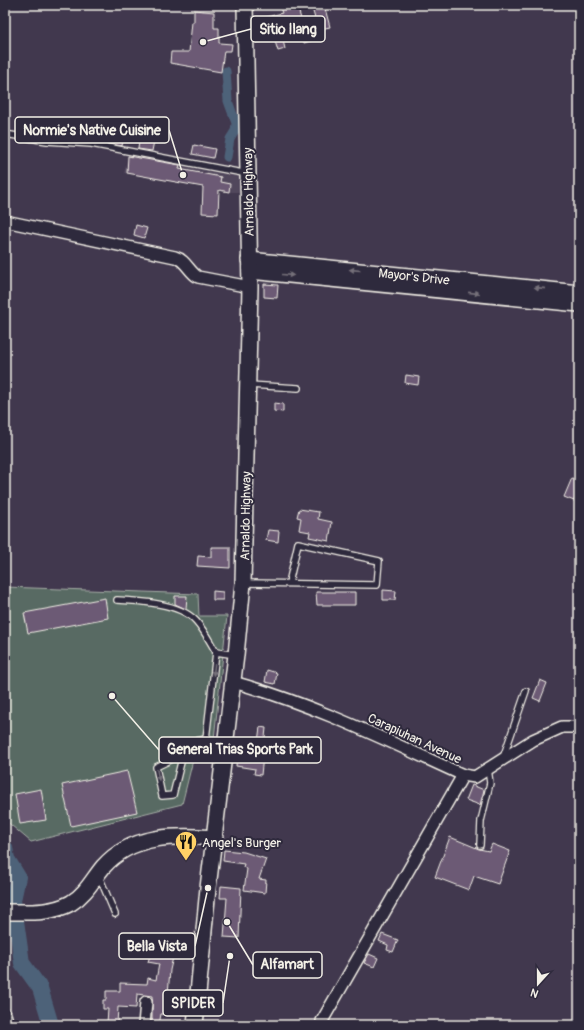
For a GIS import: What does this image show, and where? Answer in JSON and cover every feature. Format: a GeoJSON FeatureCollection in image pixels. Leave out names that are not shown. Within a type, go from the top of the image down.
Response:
{"type":"FeatureCollection","features":[{"type":"Feature","properties":{"kind":"main road","name":"Arnaldo Highway"},"geometry":{"type":"LineString","coordinates":[[196,1025],[214,843],[243,583],[250,287],[246,5]]}},
{"type":"Feature","properties":{"kind":"main road","name":"Mayor's Drive"},"geometry":{"type":"LineString","coordinates":[[250,266],[510,291],[579,293]]}},
{"type":"Feature","properties":{"kind":"main road","name":"Mayor's Drive"},"geometry":{"type":"LineString","coordinates":[[510,291],[579,304]]}},
{"type":"Feature","properties":{"kind":"main road"},"geometry":{"type":"LineString","coordinates":[[5,912],[28,912],[58,909],[72,903],[84,893],[113,857],[124,850],[152,839],[176,835],[214,843]]}},
{"type":"Feature","properties":{"kind":"street"},"geometry":{"type":"LineString","coordinates":[[5,220],[175,257],[180,259],[194,275],[198,277],[250,287]]}},
{"type":"Feature","properties":{"kind":"street","name":"Carapiuhan Avenue"},"geometry":{"type":"LineString","coordinates":[[233,682],[270,692],[346,721],[463,775],[475,777],[533,740],[562,727],[579,727]]}},
{"type":"Feature","properties":{"kind":"street"},"geometry":{"type":"LineString","coordinates":[[322,1022],[463,775]]}},
{"type":"Feature","properties":{"kind":"street"},"geometry":{"type":"LineString","coordinates":[[144,1025],[146,1002]]}},
{"type":"Feature","properties":{"kind":"street"},"geometry":{"type":"LineString","coordinates":[[5,1014],[8,1025]]}},
{"type":"Feature","properties":{"kind":"lane"},"geometry":{"type":"LineString","coordinates":[[5,134],[47,141],[91,144],[248,174]]}},
{"type":"Feature","properties":{"kind":"lane"},"geometry":{"type":"LineString","coordinates":[[248,385],[298,388]]}},
{"type":"Feature","properties":{"kind":"lane"},"geometry":{"type":"LineString","coordinates":[[243,583],[377,585],[379,561],[298,543],[289,583]]}},
{"type":"Feature","properties":{"kind":"lane"},"geometry":{"type":"LineString","coordinates":[[117,600],[160,604],[193,618],[205,634],[216,652],[206,739]]}},
{"type":"Feature","properties":{"kind":"lane"},"geometry":{"type":"LineString","coordinates":[[216,652],[236,655]]}},
{"type":"Feature","properties":{"kind":"lane"},"geometry":{"type":"LineString","coordinates":[[503,760],[526,690]]}},
{"type":"Feature","properties":{"kind":"lane"},"geometry":{"type":"LineString","coordinates":[[183,754],[173,795],[162,796],[156,767],[183,754],[196,741],[206,739],[225,741]]}},
{"type":"Feature","properties":{"kind":"lane"},"geometry":{"type":"LineString","coordinates":[[480,846],[481,821],[490,783],[488,770]]}},
{"type":"Feature","properties":{"kind":"lane"},"geometry":{"type":"LineString","coordinates":[[98,874],[115,914]]}},
{"type":"Feature","properties":{"kind":"shaded area"},"geometry":{"type":"Polygon","coordinates":[[[128,155],[181,163],[184,167],[241,177],[241,192],[231,192],[124,173],[128,155]]]}},
{"type":"Feature","properties":{"kind":"green space"},"geometry":{"type":"Polygon","coordinates":[[[5,587],[198,594],[199,616],[227,616],[212,758],[194,756],[182,804],[31,842],[5,820],[5,587]]]}},
{"type":"Feature","properties":{"kind":"building"},"geometry":{"type":"Polygon","coordinates":[[[279,5],[324,5],[330,27],[311,31],[314,40],[304,43],[300,30],[282,36],[285,49],[278,51],[274,38],[256,43],[255,34],[259,33],[255,20],[282,13],[279,5]],[[312,8],[299,12],[303,26],[316,22],[312,8]]]}},
{"type":"Feature","properties":{"kind":"building"},"geometry":{"type":"Polygon","coordinates":[[[194,10],[214,12],[214,28],[219,28],[219,43],[232,44],[231,51],[224,51],[221,72],[170,63],[171,52],[189,52],[192,22],[194,22],[194,10]]]}},
{"type":"Feature","properties":{"kind":"building"},"geometry":{"type":"Polygon","coordinates":[[[92,124],[125,130],[122,146],[90,140],[92,124]]]}},
{"type":"Feature","properties":{"kind":"building"},"geometry":{"type":"Polygon","coordinates":[[[140,133],[155,136],[152,151],[138,149],[140,133]]]}},
{"type":"Feature","properties":{"kind":"building"},"geometry":{"type":"Polygon","coordinates":[[[194,145],[215,149],[213,158],[192,154],[194,145]]]}},
{"type":"Feature","properties":{"kind":"building"},"geometry":{"type":"Polygon","coordinates":[[[128,156],[180,165],[179,169],[221,177],[220,182],[230,184],[229,192],[219,190],[218,214],[202,213],[203,187],[127,173],[128,156]]]}},
{"type":"Feature","properties":{"kind":"building"},"geometry":{"type":"Polygon","coordinates":[[[136,225],[147,228],[144,238],[134,235],[136,225]]]}},
{"type":"Feature","properties":{"kind":"building"},"geometry":{"type":"Polygon","coordinates":[[[264,284],[278,285],[277,298],[264,297],[264,284]]]}},
{"type":"Feature","properties":{"kind":"building"},"geometry":{"type":"Polygon","coordinates":[[[406,375],[419,377],[418,385],[405,383],[406,375]]]}},
{"type":"Feature","properties":{"kind":"building"},"geometry":{"type":"Polygon","coordinates":[[[274,403],[283,404],[283,412],[274,411],[274,403]]]}},
{"type":"Feature","properties":{"kind":"building"},"geometry":{"type":"Polygon","coordinates":[[[572,478],[579,481],[579,490],[574,501],[564,497],[572,478]]]}},
{"type":"Feature","properties":{"kind":"building"},"geometry":{"type":"Polygon","coordinates":[[[299,509],[319,512],[318,519],[332,522],[329,541],[309,537],[310,532],[299,530],[301,518],[297,517],[299,509]]]}},
{"type":"Feature","properties":{"kind":"building"},"geometry":{"type":"Polygon","coordinates":[[[268,530],[279,531],[278,542],[266,540],[268,530]]]}},
{"type":"Feature","properties":{"kind":"building"},"geometry":{"type":"Polygon","coordinates":[[[211,547],[230,547],[230,568],[197,566],[198,556],[211,557],[211,547]]]}},
{"type":"Feature","properties":{"kind":"building"},"geometry":{"type":"Polygon","coordinates":[[[383,590],[396,591],[395,600],[383,600],[383,590]]]}},
{"type":"Feature","properties":{"kind":"building"},"geometry":{"type":"Polygon","coordinates":[[[213,591],[223,592],[223,600],[213,600],[213,591]]]}},
{"type":"Feature","properties":{"kind":"building"},"geometry":{"type":"Polygon","coordinates":[[[316,592],[355,592],[355,605],[317,605],[316,592]]]}},
{"type":"Feature","properties":{"kind":"building"},"geometry":{"type":"Polygon","coordinates":[[[175,596],[187,596],[186,609],[175,604],[175,596]]]}},
{"type":"Feature","properties":{"kind":"building"},"geometry":{"type":"Polygon","coordinates":[[[105,598],[108,618],[28,633],[24,613],[105,598]]]}},
{"type":"Feature","properties":{"kind":"building"},"geometry":{"type":"Polygon","coordinates":[[[267,670],[277,673],[275,684],[265,682],[267,670]]]}},
{"type":"Feature","properties":{"kind":"building"},"geometry":{"type":"Polygon","coordinates":[[[540,680],[547,683],[540,701],[533,698],[540,680]]]}},
{"type":"Feature","properties":{"kind":"building"},"geometry":{"type":"Polygon","coordinates":[[[260,727],[266,728],[261,775],[254,774],[255,769],[236,766],[238,739],[258,742],[260,727]]]}},
{"type":"Feature","properties":{"kind":"building"},"geometry":{"type":"Polygon","coordinates":[[[127,771],[137,812],[71,826],[62,785],[127,771]]]}},
{"type":"Feature","properties":{"kind":"building"},"geometry":{"type":"Polygon","coordinates":[[[472,785],[484,790],[480,805],[466,800],[472,785]]]}},
{"type":"Feature","properties":{"kind":"building"},"geometry":{"type":"Polygon","coordinates":[[[41,789],[46,820],[20,824],[15,794],[41,789]]]}},
{"type":"Feature","properties":{"kind":"building"},"geometry":{"type":"Polygon","coordinates":[[[450,837],[479,849],[489,851],[492,844],[510,851],[498,884],[474,876],[469,890],[435,877],[450,837]]]}},
{"type":"Feature","properties":{"kind":"building"},"geometry":{"type":"Polygon","coordinates":[[[224,850],[244,852],[266,859],[259,879],[266,880],[265,893],[244,890],[247,869],[243,867],[244,864],[223,861],[224,850]]]}},
{"type":"Feature","properties":{"kind":"building"},"geometry":{"type":"Polygon","coordinates":[[[221,886],[241,888],[239,938],[224,937],[227,898],[220,898],[221,886]]]}},
{"type":"Feature","properties":{"kind":"building"},"geometry":{"type":"Polygon","coordinates":[[[382,934],[398,940],[393,952],[387,950],[388,945],[379,941],[382,934]]]}},
{"type":"Feature","properties":{"kind":"building"},"geometry":{"type":"Polygon","coordinates":[[[159,940],[178,943],[170,970],[168,994],[186,997],[184,1006],[166,1002],[165,1014],[161,1014],[159,1025],[152,1025],[152,996],[137,994],[136,1008],[118,1007],[117,1024],[107,1023],[108,1009],[103,1009],[103,1000],[106,1000],[106,991],[120,991],[120,983],[147,984],[148,978],[156,980],[159,964],[148,962],[150,955],[156,956],[159,940]]]}},
{"type":"Feature","properties":{"kind":"building"},"geometry":{"type":"Polygon","coordinates":[[[369,954],[378,958],[374,967],[364,963],[369,954]]]}},
{"type":"Feature","properties":{"kind":"waterway"},"geometry":{"type":"LineString","coordinates":[[226,71],[228,101],[236,123],[235,131],[230,139],[227,157]]}},
{"type":"Feature","properties":{"kind":"waterway"},"geometry":{"type":"LineString","coordinates":[[5,848],[7,859],[18,877],[13,900],[22,963],[40,988],[51,1025]]}},
{"type":"Feature","properties":{"kind":"place","name":"Sitio Ilang"},"geometry":{"type":"Point","coordinates":[203,42]}},
{"type":"Feature","properties":{"kind":"place","name":"Normie's Native Cuisine"},"geometry":{"type":"Point","coordinates":[183,175]}},
{"type":"Feature","properties":{"kind":"place","name":"General Trias Sports Park"},"geometry":{"type":"Point","coordinates":[112,696]}},
{"type":"Feature","properties":{"kind":"place","name":"Angel's Burger"},"geometry":{"type":"Point","coordinates":[186,862]}},
{"type":"Feature","properties":{"kind":"place","name":"Bella Vista"},"geometry":{"type":"Point","coordinates":[208,888]}},
{"type":"Feature","properties":{"kind":"place","name":"Alfamart"},"geometry":{"type":"Point","coordinates":[227,922]}},
{"type":"Feature","properties":{"kind":"place","name":"SPIDER"},"geometry":{"type":"Point","coordinates":[230,956]}}]}
